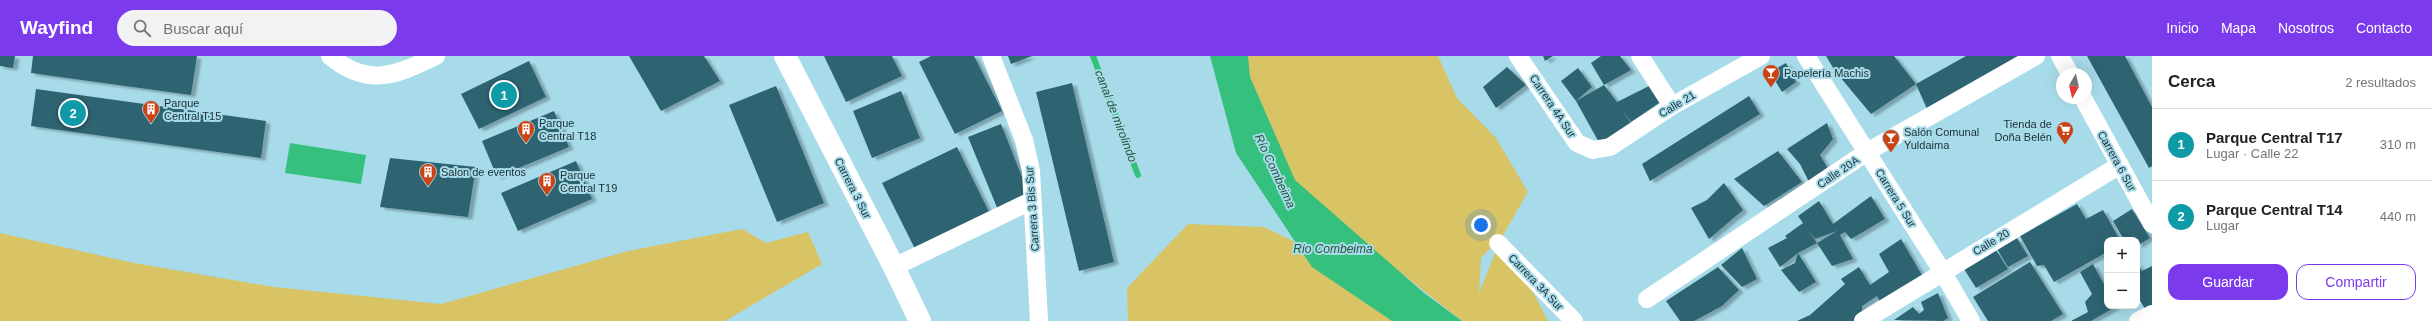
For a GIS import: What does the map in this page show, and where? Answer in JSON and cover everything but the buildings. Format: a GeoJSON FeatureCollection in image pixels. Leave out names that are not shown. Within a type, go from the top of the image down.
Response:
{"type":"FeatureCollection","features":[{"type":"Feature","properties":{"kind":"street"},"geometry":{"type":"LineString","coordinates":[[330,56],[341,65],[373,77],[402,73],[436,56]]}},
{"type":"Feature","properties":{"kind":"street","name":"Carrera 3 Sur"},"geometry":{"type":"LineString","coordinates":[[785,56],[894,267],[920,321]]}},
{"type":"Feature","properties":{"kind":"street","name":"Carrera 3 Bis Sur"},"geometry":{"type":"LineString","coordinates":[[991,56],[1024,140],[1031,171],[1039,321]]}},
{"type":"Feature","properties":{"kind":"street","name":"Carrera 4A Sur"},"geometry":{"type":"LineString","coordinates":[[1518,56],[1578,143],[1592,150]]}},
{"type":"Feature","properties":{"kind":"street"},"geometry":{"type":"LineString","coordinates":[[1640,56],[1672,106]]}},
{"type":"Feature","properties":{"kind":"street","name":"Calle 21"},"geometry":{"type":"LineString","coordinates":[[1592,150],[1610,147],[1672,106],[1761,56]]}},
{"type":"Feature","properties":{"kind":"street","name":"Carrera 5 Sur"},"geometry":{"type":"LineString","coordinates":[[1806,56],[1868,152],[1942,271],[1971,321]]}},
{"type":"Feature","properties":{"kind":"street","name":"Calle 20A"},"geometry":{"type":"LineString","coordinates":[[1647,299],[1868,152],[2036,56]]}},
{"type":"Feature","properties":{"kind":"street"},"geometry":{"type":"LineString","coordinates":[[2060,56],[2067,68]]}},
{"type":"Feature","properties":{"kind":"street","name":"Carrera 6 Sur"},"geometry":{"type":"LineString","coordinates":[[2086,104],[2152,224]]}},
{"type":"Feature","properties":{"kind":"street","name":"Calle 20"},"geometry":{"type":"LineString","coordinates":[[1864,321],[1942,271],[2120,165]]}},
{"type":"Feature","properties":{"kind":"street"},"geometry":{"type":"LineString","coordinates":[[894,267],[1032,201]]}},
{"type":"Feature","properties":{"kind":"street","name":"Carrera 3A Sur"},"geometry":{"type":"LineString","coordinates":[[1498,243],[1574,321]]}},
{"type":"Feature","properties":{"kind":"street"},"geometry":{"type":"LineString","coordinates":[[2138,321],[2152,314]]}},
{"type":"Feature","properties":{"kind":"shaded area"},"geometry":{"type":"Polygon","coordinates":[[[1232,56],[1438,56],[1457,98],[1496,138],[1528,192],[1503,235],[1548,321],[1462,321],[1396,269],[1285,174],[1232,56]],[[1502,236],[1481,258],[1479,293],[1502,236]]]}},
{"type":"Feature","properties":{"kind":"shaded area"},"geometry":{"type":"Polygon","coordinates":[[[1188,224],[1264,227],[1460,321],[1128,321],[1127,288],[1188,224]]]}},
{"type":"Feature","properties":{"kind":"shaded area"},"geometry":{"type":"Polygon","coordinates":[[[742,229],[766,243],[808,232],[822,264],[725,321],[0,321],[0,233],[134,263],[274,287],[441,304],[628,251],[742,229]]]}},
{"type":"Feature","properties":{"kind":"water","name":"Rio Combeima"},"geometry":{"type":"Polygon","coordinates":[[[1210,56],[1248,56],[1250,77],[1295,180],[1424,293],[1462,321],[1392,321],[1312,267],[1236,153],[1210,56]]]}},
{"type":"Feature","properties":{"kind":"water"},"geometry":{"type":"Polygon","coordinates":[[[290,143],[366,155],[361,184],[285,173],[290,143]]]}},
{"type":"Feature","properties":{"kind":"waterway","name":"canal de mirolindo"},"geometry":{"type":"LineString","coordinates":[[1093,56],[1138,175]]}},
{"type":"Feature","properties":{"kind":"place","name":"Papelería Machis"},"geometry":{"type":"Point","coordinates":[1771,88]}},
{"type":"Feature","properties":{"kind":"place","name":"Parque Central T17"},"geometry":{"type":"Point","coordinates":[504,95]}},
{"type":"Feature","properties":{"kind":"place","name":"Parque Central T14"},"geometry":{"type":"Point","coordinates":[73,113]}},
{"type":"Feature","properties":{"kind":"place","name":"Parque Central T15"},"geometry":{"type":"Point","coordinates":[151,124]}},
{"type":"Feature","properties":{"kind":"place","name":"Parque Central T18"},"geometry":{"type":"Point","coordinates":[526,144]}},
{"type":"Feature","properties":{"kind":"place","name":"Tienda de Doña Belén"},"geometry":{"type":"Point","coordinates":[2065,145]}},
{"type":"Feature","properties":{"kind":"place","name":"Salón Comunal Yuldaima"},"geometry":{"type":"Point","coordinates":[1891,153]}},
{"type":"Feature","properties":{"kind":"place","name":"Salon de eventos"},"geometry":{"type":"Point","coordinates":[428,187]}},
{"type":"Feature","properties":{"kind":"place","name":"Parque Central T19"},"geometry":{"type":"Point","coordinates":[547,196]}},
{"type":"Feature","properties":{"kind":"water label","name":"Río Combeima"},"geometry":{"type":"Point","coordinates":[1275,171]}}]}
